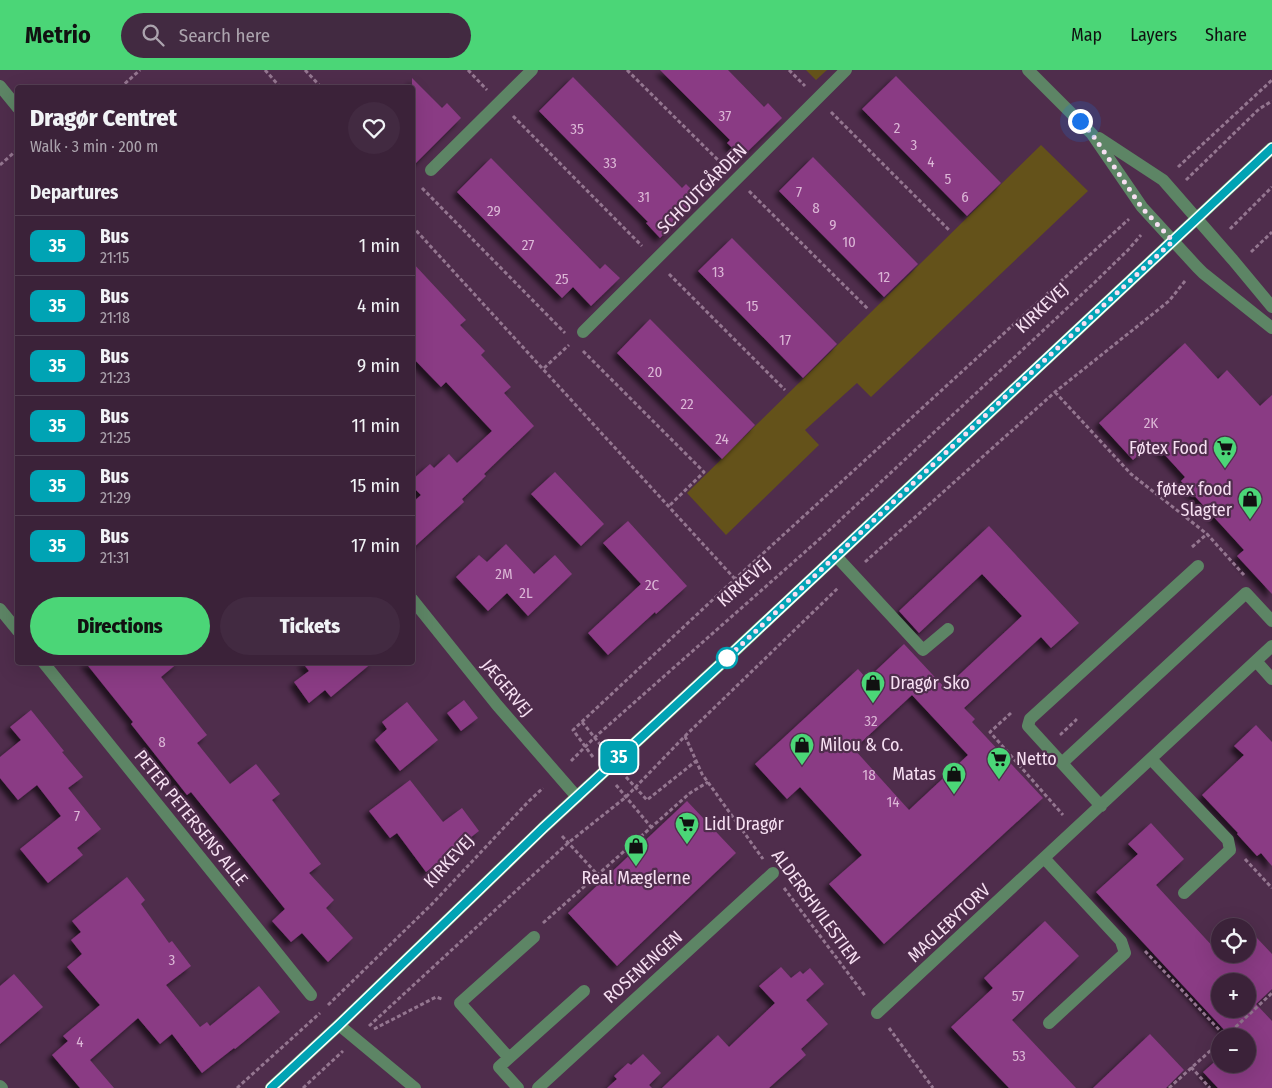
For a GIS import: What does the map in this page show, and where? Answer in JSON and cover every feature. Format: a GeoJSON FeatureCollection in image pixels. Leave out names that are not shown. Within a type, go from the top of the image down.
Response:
{"type":"FeatureCollection","features":[{"type":"Feature","properties":{"kind":"main road"},"geometry":{"type":"LineString","coordinates":[[271,1088],[549,823],[1272,148]]}},
{"type":"Feature","properties":{"kind":"street"},"geometry":{"type":"LineString","coordinates":[[431,170],[532,70]]}},
{"type":"Feature","properties":{"kind":"street","name":"SCHOUTGÅRDEN"},"geometry":{"type":"LineString","coordinates":[[583,332],[846,70]]}},
{"type":"Feature","properties":{"kind":"street"},"geometry":{"type":"LineString","coordinates":[[1028,70],[1092,134],[1142,208],[1197,267],[1272,328]]}},
{"type":"Feature","properties":{"kind":"street"},"geometry":{"type":"LineString","coordinates":[[0,86],[15,104]]}},
{"type":"Feature","properties":{"kind":"street"},"geometry":{"type":"LineString","coordinates":[[1092,134],[1163,180],[1272,307]]}},
{"type":"Feature","properties":{"kind":"street"},"geometry":{"type":"LineString","coordinates":[[836,556],[923,650],[948,629]]}},
{"type":"Feature","properties":{"kind":"street"},"geometry":{"type":"LineString","coordinates":[[1101,806],[1028,726],[1030,719],[1198,566]]}},
{"type":"Feature","properties":{"kind":"street"},"geometry":{"type":"LineString","coordinates":[[1062,763],[1246,594],[1272,622]]}},
{"type":"Feature","properties":{"kind":"street","name":"JÆGERVEJ"},"geometry":{"type":"LineString","coordinates":[[415,604],[497,705],[577,797]]}},
{"type":"Feature","properties":{"kind":"street"},"geometry":{"type":"LineString","coordinates":[[0,609],[15,627]]}},
{"type":"Feature","properties":{"kind":"street","name":"MAGLEBYTORV"},"geometry":{"type":"LineString","coordinates":[[877,1013],[1272,646]]}},
{"type":"Feature","properties":{"kind":"street"},"geometry":{"type":"LineString","coordinates":[[1256,661],[1272,679]]}},
{"type":"Feature","properties":{"kind":"street","name":"PETER PETERSENS ALLE"},"geometry":{"type":"LineString","coordinates":[[45,665],[311,995]]}},
{"type":"Feature","properties":{"kind":"street"},"geometry":{"type":"LineString","coordinates":[[1151,759],[1228,840],[1230,850],[1184,893]]}},
{"type":"Feature","properties":{"kind":"street"},"geometry":{"type":"LineString","coordinates":[[1044,858],[1121,941],[1124,953],[1049,1024]]}},
{"type":"Feature","properties":{"kind":"street","name":"ROSENENGEN"},"geometry":{"type":"LineString","coordinates":[[538,1088],[773,872]]}},
{"type":"Feature","properties":{"kind":"street"},"geometry":{"type":"LineString","coordinates":[[509,1058],[460,1003],[534,937]]}},
{"type":"Feature","properties":{"kind":"street"},"geometry":{"type":"LineString","coordinates":[[518,1088],[499,1067],[584,992]]}},
{"type":"Feature","properties":{"kind":"street"},"geometry":{"type":"LineString","coordinates":[[339,1025],[415,1088]]}},
{"type":"Feature","properties":{"kind":"path"},"geometry":{"type":"LineString","coordinates":[[123,85],[140,70]]}},
{"type":"Feature","properties":{"kind":"path"},"geometry":{"type":"LineString","coordinates":[[265,70],[279,85]]}},
{"type":"Feature","properties":{"kind":"path"},"geometry":{"type":"LineString","coordinates":[[305,70],[319,85]]}},
{"type":"Feature","properties":{"kind":"path"},"geometry":{"type":"LineString","coordinates":[[468,70],[785,390]]}},
{"type":"Feature","properties":{"kind":"path"},"geometry":{"type":"LineString","coordinates":[[789,70],[949,230]]}},
{"type":"Feature","properties":{"kind":"path"},"geometry":{"type":"LineString","coordinates":[[1163,180],[1272,80]]}},
{"type":"Feature","properties":{"kind":"path"},"geometry":{"type":"LineString","coordinates":[[1174,192],[1259,109],[1272,101]]}},
{"type":"Feature","properties":{"kind":"path"},"geometry":{"type":"LineString","coordinates":[[0,165],[15,152]]}},
{"type":"Feature","properties":{"kind":"path"},"geometry":{"type":"LineString","coordinates":[[1217,243],[1272,187]]}},
{"type":"Feature","properties":{"kind":"path"},"geometry":{"type":"LineString","coordinates":[[582,722],[735,578],[1142,208]]}},
{"type":"Feature","properties":{"kind":"path","name":"KIRKEVEJ"},"geometry":{"type":"LineString","coordinates":[[237,1088],[324,1009],[432,904],[529,801],[594,738],[823,536],[1094,284],[1128,250],[1154,220]]}},
{"type":"Feature","properties":{"kind":"path"},"geometry":{"type":"LineString","coordinates":[[415,229],[735,578]]}},
{"type":"Feature","properties":{"kind":"path"},"geometry":{"type":"LineString","coordinates":[[1237,265],[1272,232]]}},
{"type":"Feature","properties":{"kind":"path"},"geometry":{"type":"LineString","coordinates":[[303,1088],[568,843],[626,797],[685,736],[852,573],[1055,392],[1169,301],[1197,267]]}},
{"type":"Feature","properties":{"kind":"path"},"geometry":{"type":"LineString","coordinates":[[544,368],[583,332]]}},
{"type":"Feature","properties":{"kind":"path"},"geometry":{"type":"LineString","coordinates":[[1055,392],[1131,474],[1213,540],[1244,574],[1246,594]]}},
{"type":"Feature","properties":{"kind":"path","name":"ALDERSHVILESTIEN"},"geometry":{"type":"LineString","coordinates":[[685,736],[702,774],[933,1088]]}},
{"type":"Feature","properties":{"kind":"path"},"geometry":{"type":"LineString","coordinates":[[534,937],[540,926],[597,874],[690,793],[708,782]]}},
{"type":"Feature","properties":{"kind":"path"},"geometry":{"type":"LineString","coordinates":[[549,823],[597,874]]}},
{"type":"Feature","properties":{"kind":"path"},"geometry":{"type":"LineString","coordinates":[[1228,840],[1272,888]]}},
{"type":"Feature","properties":{"kind":"path"},"geometry":{"type":"LineString","coordinates":[[1121,941],[1138,944],[1217,1028]]}},
{"type":"Feature","properties":{"kind":"path"},"geometry":{"type":"LineString","coordinates":[[1234,1028],[1272,993]]}},
{"type":"Feature","properties":{"kind":"path"},"geometry":{"type":"LineString","coordinates":[[356,1039],[436,997],[460,1003]]}},
{"type":"Feature","properties":{"kind":"path"},"geometry":{"type":"LineString","coordinates":[[1169,1088],[1211,1050]]}},
{"type":"Feature","properties":{"kind":"path"},"geometry":{"type":"LineString","coordinates":[[1191,1068],[1210,1088]]}},
{"type":"Feature","properties":{"kind":"shaded area"},"geometry":{"type":"Polygon","coordinates":[[[806,70],[827,70],[816,80],[806,70]]]}},
{"type":"Feature","properties":{"kind":"shaded area"},"geometry":{"type":"Polygon","coordinates":[[[1041,145],[1088,191],[871,397],[857,383],[805,430],[819,445],[726,535],[687,493],[1041,145]]]}},
{"type":"Feature","properties":{"kind":"building"},"geometry":{"type":"Polygon","coordinates":[[[660,70],[728,70],[764,107],[768,103],[782,118],[742,157],[727,143],[730,140],[660,70]]]}},
{"type":"Feature","properties":{"kind":"building"},"geometry":{"type":"Polygon","coordinates":[[[896,76],[1001,183],[967,216],[862,109],[896,76]]]}},
{"type":"Feature","properties":{"kind":"building"},"geometry":{"type":"Polygon","coordinates":[[[573,77],[682,188],[686,184],[700,198],[660,238],[646,223],[648,222],[539,111],[573,77]]]}},
{"type":"Feature","properties":{"kind":"building"},"geometry":{"type":"Polygon","coordinates":[[[412,78],[442,108],[447,103],[461,118],[415,164],[415,85],[412,85],[412,78]]]}},
{"type":"Feature","properties":{"kind":"building"},"geometry":{"type":"Polygon","coordinates":[[[813,157],[918,264],[884,297],[779,191],[813,157]]]}},
{"type":"Feature","properties":{"kind":"building"},"geometry":{"type":"Polygon","coordinates":[[[491,158],[600,269],[605,264],[620,278],[591,306],[573,287],[562,298],[457,192],[491,158]]]}},
{"type":"Feature","properties":{"kind":"building"},"geometry":{"type":"Polygon","coordinates":[[[732,238],[837,344],[803,378],[698,271],[732,238]]]}},
{"type":"Feature","properties":{"kind":"building"},"geometry":{"type":"Polygon","coordinates":[[[415,265],[466,320],[460,325],[485,351],[481,355],[511,387],[504,393],[534,426],[484,474],[486,476],[462,499],[464,502],[415,546],[415,500],[421,495],[415,489],[415,477],[430,464],[434,468],[449,454],[457,463],[492,431],[446,382],[441,387],[415,360],[415,265]]]}},
{"type":"Feature","properties":{"kind":"building"},"geometry":{"type":"Polygon","coordinates":[[[650,319],[755,425],[722,459],[617,353],[650,319]]]}},
{"type":"Feature","properties":{"kind":"building","name":"Føtex Food"},"geometry":{"type":"Polygon","coordinates":[[[1185,343],[1218,379],[1227,370],[1260,406],[1272,395],[1272,594],[1237,556],[1244,550],[1181,481],[1185,477],[1153,442],[1133,460],[1099,423],[1185,343]]]}},
{"type":"Feature","properties":{"kind":"building"},"geometry":{"type":"Polygon","coordinates":[[[555,472],[604,524],[581,546],[531,494],[555,472]]]}},
{"type":"Feature","properties":{"kind":"building"},"geometry":{"type":"Polygon","coordinates":[[[628,521],[687,586],[608,655],[588,633],[641,584],[603,543],[628,521]]]}},
{"type":"Feature","properties":{"kind":"building"},"geometry":{"type":"Polygon","coordinates":[[[989,526],[1079,623],[1051,648],[1041,637],[964,708],[975,719],[972,722],[1043,798],[884,944],[829,884],[862,855],[800,787],[787,799],[755,764],[858,669],[867,679],[904,644],[945,688],[1022,616],[982,574],[919,633],[899,611],[989,526]],[[912,695],[854,749],[909,810],[968,755],[912,695]]]}},
{"type":"Feature","properties":{"kind":"building"},"geometry":{"type":"Polygon","coordinates":[[[506,544],[534,574],[555,555],[572,574],[528,616],[507,593],[488,611],[456,577],[479,555],[487,562],[506,544]]]}},
{"type":"Feature","properties":{"kind":"building"},"geometry":{"type":"Polygon","coordinates":[[[87,665],[175,665],[161,677],[207,735],[197,743],[230,784],[256,764],[280,794],[272,800],[321,864],[309,873],[334,900],[326,908],[353,938],[328,962],[302,933],[291,942],[272,921],[285,909],[191,792],[187,795],[131,724],[133,722],[87,665]]]}},
{"type":"Feature","properties":{"kind":"building"},"geometry":{"type":"Polygon","coordinates":[[[304,665],[369,665],[331,697],[325,690],[309,703],[294,682],[309,671],[304,665]]]}},
{"type":"Feature","properties":{"kind":"building"},"geometry":{"type":"Polygon","coordinates":[[[464,700],[478,718],[461,731],[447,713],[464,700]]]}},
{"type":"Feature","properties":{"kind":"building"},"geometry":{"type":"Polygon","coordinates":[[[407,702],[438,740],[400,771],[375,740],[387,729],[382,722],[407,702]]]}},
{"type":"Feature","properties":{"kind":"building"},"geometry":{"type":"Polygon","coordinates":[[[31,710],[83,777],[68,788],[101,829],[77,848],[83,855],[48,883],[20,849],[61,816],[37,785],[18,800],[0,778],[0,757],[21,740],[10,727],[31,710]]]}},
{"type":"Feature","properties":{"kind":"building"},"geometry":{"type":"Polygon","coordinates":[[[1256,725],[1272,742],[1272,866],[1261,853],[1257,856],[1202,795],[1244,755],[1234,746],[1256,725]]]}},
{"type":"Feature","properties":{"kind":"building"},"geometry":{"type":"Polygon","coordinates":[[[410,780],[443,822],[462,808],[479,831],[426,872],[397,833],[390,838],[369,811],[410,780]]]}},
{"type":"Feature","properties":{"kind":"building"},"geometry":{"type":"Polygon","coordinates":[[[687,801],[736,853],[617,966],[568,913],[687,801]]]}},
{"type":"Feature","properties":{"kind":"building"},"geometry":{"type":"Polygon","coordinates":[[[1151,823],[1184,859],[1156,885],[1211,945],[1211,963],[1256,963],[1256,937],[1272,954],[1272,989],[1256,1004],[1256,973],[1211,973],[1211,1016],[1096,892],[1138,854],[1128,844],[1151,823]]]}},
{"type":"Feature","properties":{"kind":"building"},"geometry":{"type":"Polygon","coordinates":[[[127,877],[145,900],[141,904],[169,943],[172,941],[191,966],[166,985],[200,1027],[207,1022],[210,1026],[259,986],[280,1012],[202,1073],[172,1034],[160,1044],[138,1018],[90,1060],[114,1088],[80,1088],[52,1055],[68,1041],[63,1036],[100,1005],[67,967],[82,954],[71,940],[81,932],[72,921],[127,877]]]}},
{"type":"Feature","properties":{"kind":"building"},"geometry":{"type":"Polygon","coordinates":[[[1045,921],[1079,956],[1012,1020],[1076,1088],[1009,1088],[951,1027],[993,988],[984,978],[1045,921]]]}},
{"type":"Feature","properties":{"kind":"building"},"geometry":{"type":"Polygon","coordinates":[[[781,967],[791,978],[800,971],[803,974],[810,968],[824,984],[806,1000],[828,1024],[801,1049],[806,1055],[769,1088],[662,1088],[718,1035],[729,1047],[775,1003],[759,986],[781,967]]]}},
{"type":"Feature","properties":{"kind":"building"},"geometry":{"type":"Polygon","coordinates":[[[14,974],[43,1007],[0,1044],[0,986],[14,974]]]}},
{"type":"Feature","properties":{"kind":"building"},"geometry":{"type":"Polygon","coordinates":[[[1256,1004],[1272,1021],[1272,1088],[1218,1088],[1203,1072],[1211,1065],[1211,1073],[1256,1073],[1256,1028],[1223,1028],[1213,1018],[1256,1018],[1256,1004]]]}},
{"type":"Feature","properties":{"kind":"building"},"geometry":{"type":"Polygon","coordinates":[[[1150,1034],[1184,1070],[1166,1088],[1093,1088],[1150,1034]]]}},
{"type":"Feature","properties":{"kind":"building"},"geometry":{"type":"Polygon","coordinates":[[[643,1054],[661,1073],[649,1085],[652,1088],[607,1088],[617,1079],[614,1076],[628,1063],[631,1065],[643,1054]]]}},
{"type":"Feature","properties":{"kind":"bus line","name":"35"},"geometry":{"type":"LineString","coordinates":[[271,1088],[543,828],[1148,266],[1272,148]]}},
{"type":"Feature","properties":{"kind":"place","name":"Føtex Food"},"geometry":{"type":"Point","coordinates":[1225,469]}},
{"type":"Feature","properties":{"kind":"place","name":"føtex food Slagter"},"geometry":{"type":"Point","coordinates":[1250,520]}},
{"type":"Feature","properties":{"kind":"place","name":"Dragør Sko"},"geometry":{"type":"Point","coordinates":[873,704]}},
{"type":"Feature","properties":{"kind":"place","name":"Milou & Co."},"geometry":{"type":"Point","coordinates":[802,766]}},
{"type":"Feature","properties":{"kind":"place","name":"Netto"},"geometry":{"type":"Point","coordinates":[999,780]}},
{"type":"Feature","properties":{"kind":"place","name":"Matas"},"geometry":{"type":"Point","coordinates":[954,795]}},
{"type":"Feature","properties":{"kind":"place","name":"Lidl Dragør"},"geometry":{"type":"Point","coordinates":[687,845]}},
{"type":"Feature","properties":{"kind":"place","name":"Real Mæglerne"},"geometry":{"type":"Point","coordinates":[636,867]}},
{"type":"Feature","properties":{"kind":"route"},"geometry":{"type":"LineString","coordinates":[[727,658],[725,660],[1173,241],[1142,208],[1092,134],[1080,121]]}}]}
